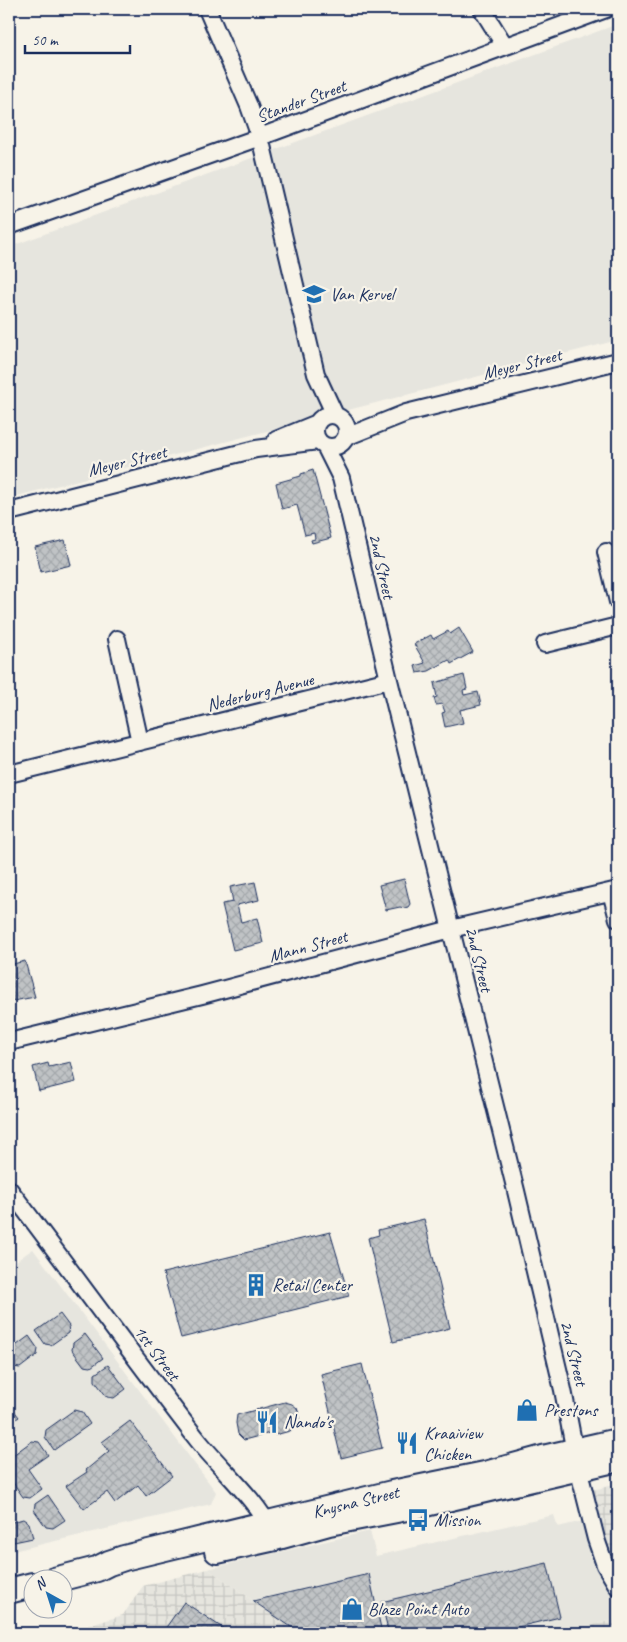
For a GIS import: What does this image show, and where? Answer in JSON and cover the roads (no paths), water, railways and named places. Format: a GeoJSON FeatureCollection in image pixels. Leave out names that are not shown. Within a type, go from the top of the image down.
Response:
{"type":"FeatureCollection","features":[{"type":"Feature","properties":{"kind":"highway","name":"Knysna Street"},"geometry":{"type":"LineString","coordinates":[[576,1460],[618,1441]]}},
{"type":"Feature","properties":{"kind":"highway","name":"Knysna Street"},"geometry":{"type":"LineString","coordinates":[[72,1575],[97,1569],[124,1558],[271,1530],[392,1493],[485,1474],[576,1460],[618,1459]]}},
{"type":"Feature","properties":{"kind":"highway"},"geometry":{"type":"LineString","coordinates":[[9,1591],[22,1588]]}},
{"type":"Feature","properties":{"kind":"street"},"geometry":{"type":"LineString","coordinates":[[207,9],[249,106],[260,137],[316,374],[317,422],[315,436],[332,442],[347,428],[316,374]]}},
{"type":"Feature","properties":{"kind":"street"},"geometry":{"type":"LineString","coordinates":[[482,9],[505,46]]}},
{"type":"Feature","properties":{"kind":"street","name":"Stander Street"},"geometry":{"type":"LineString","coordinates":[[9,226],[260,137],[606,9]]}},
{"type":"Feature","properties":{"kind":"street","name":"Meyer Street"},"geometry":{"type":"LineString","coordinates":[[9,512],[256,449],[332,442],[406,413],[618,361]]}},
{"type":"Feature","properties":{"kind":"street","name":"Meyer Street"},"geometry":{"type":"LineString","coordinates":[[339,417],[406,413]]}},
{"type":"Feature","properties":{"kind":"street"},"geometry":{"type":"LineString","coordinates":[[317,422],[323,416],[339,417]]}},
{"type":"Feature","properties":{"kind":"street","name":"Meyer Street"},"geometry":{"type":"LineString","coordinates":[[256,449],[317,422]]}},
{"type":"Feature","properties":{"kind":"street","name":"2nd Street"},"geometry":{"type":"LineString","coordinates":[[332,442],[516,1191],[563,1390],[576,1460],[598,1548],[609,1573],[618,1587]]}},
{"type":"Feature","properties":{"kind":"street"},"geometry":{"type":"LineString","coordinates":[[606,552],[618,602]]}},
{"type":"Feature","properties":{"kind":"street"},"geometry":{"type":"LineString","coordinates":[[545,644],[618,626]]}},
{"type":"Feature","properties":{"kind":"street"},"geometry":{"type":"LineString","coordinates":[[117,639],[140,742]]}},
{"type":"Feature","properties":{"kind":"street","name":"Nederburg Avenue"},"geometry":{"type":"LineString","coordinates":[[9,774],[389,680]]}},
{"type":"Feature","properties":{"kind":"street"},"geometry":{"type":"LineString","coordinates":[[615,891],[618,919]]}},
{"type":"Feature","properties":{"kind":"street","name":"Mann Street"},"geometry":{"type":"LineString","coordinates":[[9,1042],[202,995],[451,929],[615,891]]}},
{"type":"Feature","properties":{"kind":"street","name":"1st Street"},"geometry":{"type":"LineString","coordinates":[[9,1189],[200,1444],[271,1530]]}},
{"type":"Feature","properties":{"kind":"place","name":"Van Kervel"},"geometry":{"type":"Point","coordinates":[314,294]}},
{"type":"Feature","properties":{"kind":"place","name":"Retail Center"},"geometry":{"type":"Point","coordinates":[256,1285]}},
{"type":"Feature","properties":{"kind":"place","name":"Prestons"},"geometry":{"type":"Point","coordinates":[527,1410]}},
{"type":"Feature","properties":{"kind":"place","name":"Nando's"},"geometry":{"type":"Point","coordinates":[267,1422]}},
{"type":"Feature","properties":{"kind":"place","name":"Kraaiview Chicken"},"geometry":{"type":"Point","coordinates":[407,1443]}},
{"type":"Feature","properties":{"kind":"place","name":"Mission"},"geometry":{"type":"Point","coordinates":[418,1520]}},
{"type":"Feature","properties":{"kind":"place","name":"Blaze Point Auto"},"geometry":{"type":"Point","coordinates":[352,1609]}}]}
